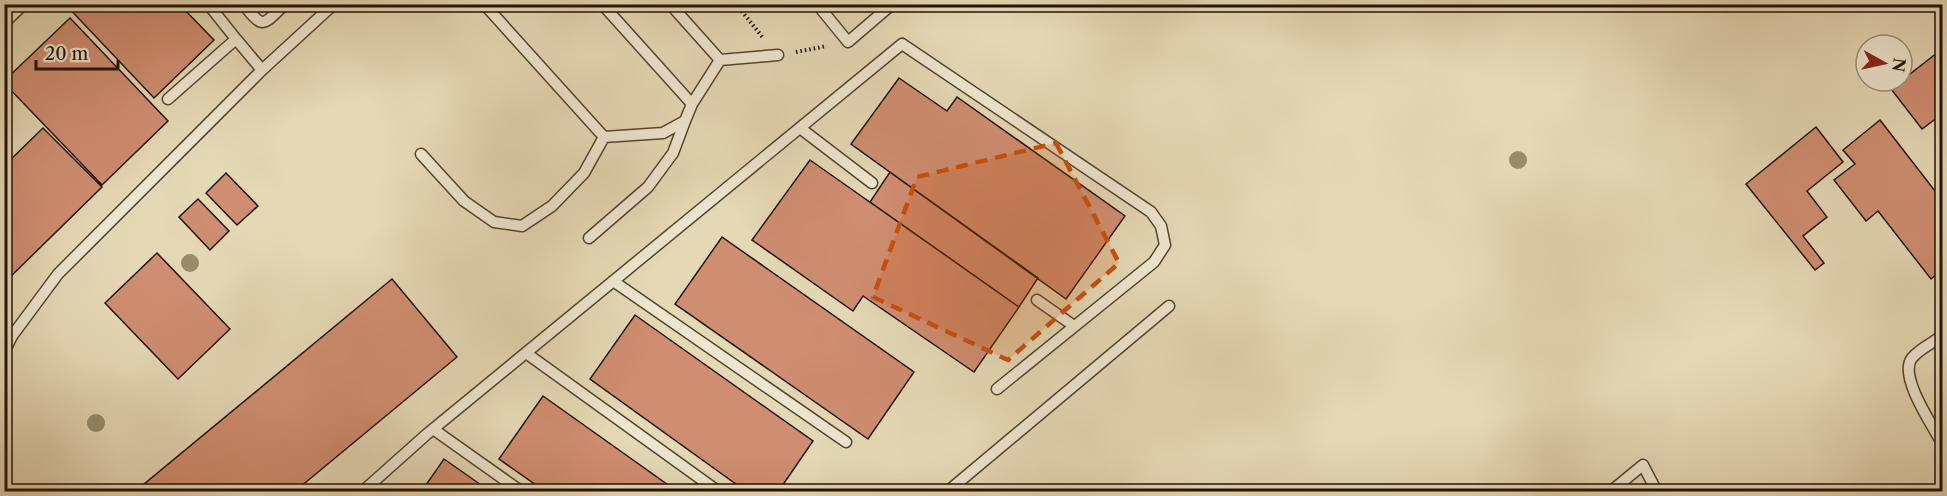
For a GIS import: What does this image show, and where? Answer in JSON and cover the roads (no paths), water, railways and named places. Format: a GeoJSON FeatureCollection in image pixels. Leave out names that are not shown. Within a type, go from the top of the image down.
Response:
{"type":"FeatureCollection","features":[{"type":"Feature","properties":{"kind":"lane"},"geometry":{"type":"LineString","coordinates":[[4,23],[24,4]]}},
{"type":"Feature","properties":{"kind":"lane"},"geometry":{"type":"LineString","coordinates":[[208,4],[262,70]]}},
{"type":"Feature","properties":{"kind":"lane"},"geometry":{"type":"LineString","coordinates":[[243,4],[257,22],[262,23],[267,22],[285,4]]}},
{"type":"Feature","properties":{"kind":"lane"},"geometry":{"type":"LineString","coordinates":[[4,352],[12,336],[58,274],[262,70],[334,4]]}},
{"type":"Feature","properties":{"kind":"lane"},"geometry":{"type":"LineString","coordinates":[[484,4],[604,137]]}},
{"type":"Feature","properties":{"kind":"lane"},"geometry":{"type":"LineString","coordinates":[[602,4],[692,104]]}},
{"type":"Feature","properties":{"kind":"lane"},"geometry":{"type":"LineString","coordinates":[[670,4],[720,60]]}},
{"type":"Feature","properties":{"kind":"lane"},"geometry":{"type":"LineString","coordinates":[[817,4],[848,42],[890,5]]}},
{"type":"Feature","properties":{"kind":"lane"},"geometry":{"type":"LineString","coordinates":[[168,99],[236,39]]}},
{"type":"Feature","properties":{"kind":"lane"},"geometry":{"type":"LineString","coordinates":[[362,492],[433,429],[902,44],[1151,212],[1161,226],[1165,245],[1154,262],[997,389]]}},
{"type":"Feature","properties":{"kind":"lane"},"geometry":{"type":"LineString","coordinates":[[720,60],[777,55]]}},
{"type":"Feature","properties":{"kind":"lane"},"geometry":{"type":"LineString","coordinates":[[589,238],[648,187],[673,153],[692,104],[720,60]]}},
{"type":"Feature","properties":{"kind":"lane"},"geometry":{"type":"LineString","coordinates":[[604,137],[663,133],[685,121]]}},
{"type":"Feature","properties":{"kind":"lane"},"geometry":{"type":"LineString","coordinates":[[800,128],[872,183]]}},
{"type":"Feature","properties":{"kind":"lane"},"geometry":{"type":"LineString","coordinates":[[421,154],[464,201],[495,222],[522,226],[552,206],[584,172],[604,137]]}},
{"type":"Feature","properties":{"kind":"lane"},"geometry":{"type":"LineString","coordinates":[[613,281],[846,442]]}},
{"type":"Feature","properties":{"kind":"lane"},"geometry":{"type":"LineString","coordinates":[[1037,300],[1074,326]]}},
{"type":"Feature","properties":{"kind":"lane"},"geometry":{"type":"LineString","coordinates":[[947,492],[1169,306]]}},
{"type":"Feature","properties":{"kind":"lane"},"geometry":{"type":"LineString","coordinates":[[1942,336],[1912,358],[1909,367],[1909,381],[1942,443]]}},
{"type":"Feature","properties":{"kind":"lane"},"geometry":{"type":"LineString","coordinates":[[526,353],[719,492]]}},
{"type":"Feature","properties":{"kind":"lane"},"geometry":{"type":"LineString","coordinates":[[433,429],[522,492]]}},
{"type":"Feature","properties":{"kind":"lane"},"geometry":{"type":"LineString","coordinates":[[1610,492],[1643,465],[1658,492]]}}]}
